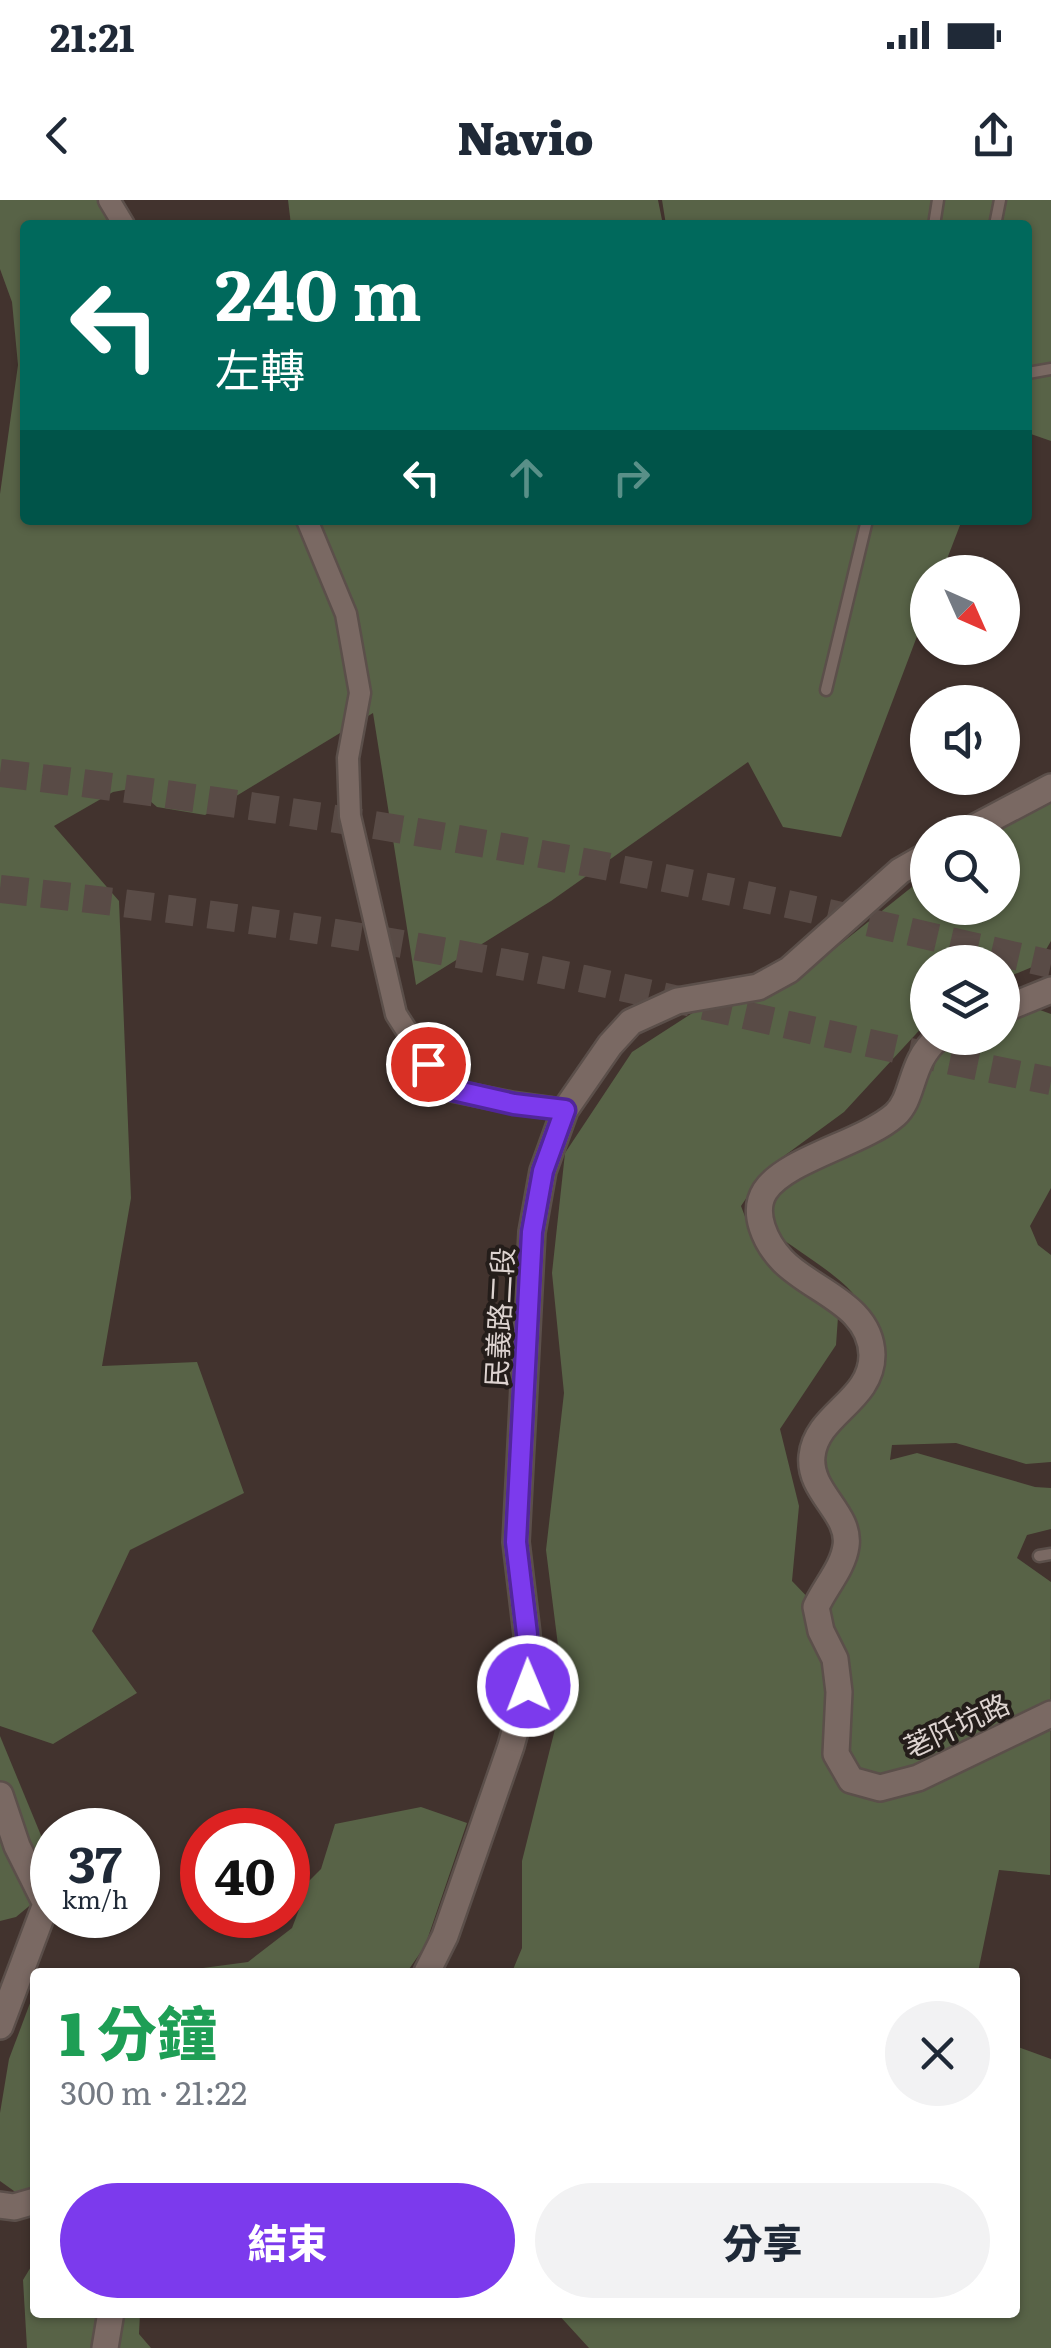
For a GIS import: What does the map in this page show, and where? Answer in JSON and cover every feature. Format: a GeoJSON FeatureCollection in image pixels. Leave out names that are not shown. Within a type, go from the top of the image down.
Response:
{"type":"FeatureCollection","features":[{"type":"Feature","properties":{"kind":"street"},"geometry":{"type":"LineString","coordinates":[[310,525],[346,614],[360,694],[348,758],[350,816],[396,1014],[444,1088],[514,1104],[565,1110]]}},
{"type":"Feature","properties":{"kind":"street"},"geometry":{"type":"LineString","coordinates":[[998,815],[1051,787]]}},
{"type":"Feature","properties":{"kind":"street","name":"民義路二段"},"geometry":{"type":"LineString","coordinates":[[430,1968],[445,1936],[528,1686],[527,1634],[516,1542],[532,1232],[543,1171],[565,1110],[631,1022],[677,1001],[758,987],[789,970],[910,865]]}},
{"type":"Feature","properties":{"kind":"street"},"geometry":{"type":"LineString","coordinates":[[1020,1003],[1051,990]]}},
{"type":"Feature","properties":{"kind":"street","name":"荖阡坑路"},"geometry":{"type":"LineString","coordinates":[[922,1055],[916,1062],[900,1111],[882,1126],[785,1174],[765,1190],[759,1208],[762,1230],[782,1260],[849,1308],[867,1334],[872,1357],[864,1386],[823,1428],[812,1456],[817,1486],[840,1519],[847,1541],[842,1561],[816,1606],[821,1632],[836,1659],[836,1754],[852,1780],[880,1788],[918,1778],[1051,1714]]}},
{"type":"Feature","properties":{"kind":"street"},"geometry":{"type":"LineString","coordinates":[[0,1795],[17,1846],[46,1904],[0,2026]]}},
{"type":"Feature","properties":{"kind":"street"},"geometry":{"type":"LineString","coordinates":[[0,2205],[14,2208],[30,2203]]}},
{"type":"Feature","properties":{"kind":"street"},"geometry":{"type":"LineString","coordinates":[[104,2348],[111,2318]]}},
{"type":"Feature","properties":{"kind":"lane"},"geometry":{"type":"LineString","coordinates":[[826,690],[866,525]]}},
{"type":"Feature","properties":{"kind":"green space"},"geometry":{"type":"Polygon","coordinates":[[[0,200],[110,200],[115,220],[20,220],[20,525],[960,525],[949,555],[910,555],[910,655],[841,837],[783,827],[748,762],[551,901],[416,985],[373,713],[205,815],[157,807],[135,788],[113,792],[54,826],[119,901],[131,1198],[102,1366],[197,1362],[244,1493],[130,1550],[92,1631],[137,1693],[53,1744],[0,1726],[0,494],[18,365],[12,302],[0,269],[0,200]]]}},
{"type":"Feature","properties":{"kind":"green space"},"geometry":{"type":"Polygon","coordinates":[[[288,200],[658,200],[662,220],[290,220],[288,200]]]}},
{"type":"Feature","properties":{"kind":"green space"},"geometry":{"type":"Polygon","coordinates":[[[662,200],[1051,200],[1051,441],[1032,434],[1032,220],[665,220],[662,200]]]}},
{"type":"Feature","properties":{"kind":"green space"},"geometry":{"type":"Polygon","coordinates":[[[1051,790],[1051,941],[1037,965],[1020,972],[1020,945],[910,945],[910,1040],[844,1112],[765,1170],[741,1206],[755,1243],[838,1317],[836,1345],[780,1429],[799,1506],[792,1581],[818,1608],[847,1526],[818,1479],[816,1449],[823,1427],[860,1364],[867,1342],[866,1319],[847,1287],[762,1225],[766,1198],[896,1110],[934,1055],[1020,1055],[1020,1003],[1051,1014],[1051,1188],[1030,1226],[1038,1245],[1051,1255],[1051,1462],[1026,1464],[956,1443],[892,1445],[890,1460],[917,1453],[1035,1487],[1051,1488],[1051,1529],[1027,1535],[1017,1558],[1051,1582],[1050,1875],[999,1870],[979,1968],[514,1968],[522,1948],[522,1861],[564,1693],[546,1550],[564,1393],[552,1273],[565,1153],[632,1052],[694,1012],[784,989],[910,889],[910,925],[1020,925],[1020,815],[1009,815],[1051,790]]]}},
{"type":"Feature","properties":{"kind":"green space"},"geometry":{"type":"Polygon","coordinates":[[[0,1736],[30,1809],[30,1905],[16,1917],[0,1921],[0,1736]]]}},
{"type":"Feature","properties":{"kind":"green space"},"geometry":{"type":"Polygon","coordinates":[[[421,1807],[467,1823],[425,1946],[410,1968],[203,1968],[248,1962],[279,1938],[310,1938],[310,1880],[321,1869],[335,1824],[421,1807]]]}},
{"type":"Feature","properties":{"kind":"green space"},"geometry":{"type":"Polygon","coordinates":[[[30,2003],[30,2193],[21,2196],[0,2181],[0,2113],[9,2059],[30,2003]]]}},
{"type":"Feature","properties":{"kind":"green space"},"geometry":{"type":"Polygon","coordinates":[[[1020,2048],[1051,2059],[1051,2348],[589,2348],[562,2318],[1020,2318],[1020,2048]]]}},
{"type":"Feature","properties":{"kind":"green space"},"geometry":{"type":"Polygon","coordinates":[[[30,2268],[30,2318],[140,2318],[139,2334],[151,2348],[27,2348],[23,2280],[30,2268]]]}},
{"type":"Feature","properties":{"kind":"tunnel"},"geometry":{"type":"LineString","coordinates":[[0,773],[441,836],[747,895],[1051,964]]}},
{"type":"Feature","properties":{"kind":"tunnel"},"geometry":{"type":"LineString","coordinates":[[0,889],[220,916],[439,951],[1051,1081]]}},
{"type":"Feature","properties":{"kind":"route"},"geometry":{"type":"LineString","coordinates":[[428,1064],[444,1088],[514,1104],[565,1110],[543,1171],[532,1232],[516,1542],[527,1634],[528,1686]]}}]}
